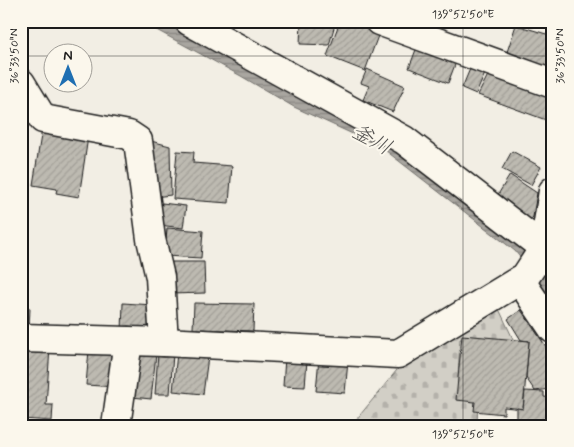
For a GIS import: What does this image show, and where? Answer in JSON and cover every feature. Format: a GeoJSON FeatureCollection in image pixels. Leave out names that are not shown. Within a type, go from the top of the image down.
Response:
{"type":"FeatureCollection","features":[{"type":"Feature","properties":{"kind":"street"},"geometry":{"type":"LineString","coordinates":[[189,21],[404,140],[548,256]]}},
{"type":"Feature","properties":{"kind":"street"},"geometry":{"type":"LineString","coordinates":[[379,21],[553,84]]}},
{"type":"Feature","properties":{"kind":"street"},"geometry":{"type":"LineString","coordinates":[[21,83],[43,119],[129,135],[138,141],[151,239],[160,277],[164,342]]}},
{"type":"Feature","properties":{"kind":"street"},"geometry":{"type":"LineString","coordinates":[[21,338],[164,342],[398,354],[525,277],[548,256],[553,191]]}},
{"type":"Feature","properties":{"kind":"street"},"geometry":{"type":"LineString","coordinates":[[520,280],[553,329]]}},
{"type":"Feature","properties":{"kind":"street"},"geometry":{"type":"LineString","coordinates":[[116,426],[128,341]]}},
{"type":"Feature","properties":{"kind":"green space"},"geometry":{"type":"Polygon","coordinates":[[[499,309],[514,341],[460,339],[457,398],[478,399],[477,426],[351,426],[406,359],[499,309]]]}},
{"type":"Feature","properties":{"kind":"water","name":"釜川"},"geometry":{"type":"Polygon","coordinates":[[[140,21],[173,21],[297,93],[390,140],[530,252],[553,284],[553,315],[523,261],[515,251],[381,147],[294,107],[140,21]]]}},
{"type":"Feature","properties":{"kind":"building"},"geometry":{"type":"Polygon","coordinates":[[[301,21],[336,21],[329,45],[300,44],[301,21]]]}},
{"type":"Feature","properties":{"kind":"building"},"geometry":{"type":"Polygon","coordinates":[[[340,21],[347,21],[379,33],[365,71],[327,56],[340,21]]]}},
{"type":"Feature","properties":{"kind":"building"},"geometry":{"type":"Polygon","coordinates":[[[516,25],[553,36],[553,56],[548,72],[505,58],[516,25]]]}},
{"type":"Feature","properties":{"kind":"building"},"geometry":{"type":"Polygon","coordinates":[[[417,47],[456,62],[448,83],[409,68],[417,47]]]}},
{"type":"Feature","properties":{"kind":"building"},"geometry":{"type":"Polygon","coordinates":[[[472,64],[487,69],[476,94],[462,88],[472,64]]]}},
{"type":"Feature","properties":{"kind":"building"},"geometry":{"type":"Polygon","coordinates":[[[367,69],[405,86],[393,112],[363,100],[369,86],[361,83],[367,69]]]}},
{"type":"Feature","properties":{"kind":"building"},"geometry":{"type":"Polygon","coordinates":[[[489,73],[549,96],[546,120],[478,95],[489,73]]]}},
{"type":"Feature","properties":{"kind":"building"},"geometry":{"type":"Polygon","coordinates":[[[42,129],[88,137],[79,197],[56,193],[57,189],[33,185],[42,129]]]}},
{"type":"Feature","properties":{"kind":"building"},"geometry":{"type":"Polygon","coordinates":[[[147,140],[170,146],[171,195],[154,197],[147,140]]]}},
{"type":"Feature","properties":{"kind":"building"},"geometry":{"type":"Polygon","coordinates":[[[177,151],[194,152],[193,163],[232,166],[229,203],[173,199],[177,151]]]}},
{"type":"Feature","properties":{"kind":"building"},"geometry":{"type":"Polygon","coordinates":[[[512,151],[541,167],[531,185],[502,169],[512,151]]]}},
{"type":"Feature","properties":{"kind":"building"},"geometry":{"type":"Polygon","coordinates":[[[510,175],[537,193],[533,217],[528,223],[494,201],[510,175]]]}},
{"type":"Feature","properties":{"kind":"building"},"geometry":{"type":"Polygon","coordinates":[[[162,203],[186,206],[183,228],[159,225],[162,203]]]}},
{"type":"Feature","properties":{"kind":"building"},"geometry":{"type":"Polygon","coordinates":[[[167,228],[203,231],[201,258],[165,256],[167,228]]]}},
{"type":"Feature","properties":{"kind":"building"},"geometry":{"type":"Polygon","coordinates":[[[170,262],[204,262],[205,293],[171,294],[170,262]]]}},
{"type":"Feature","properties":{"kind":"building"},"geometry":{"type":"Polygon","coordinates":[[[123,303],[153,305],[152,333],[122,331],[123,303]]]}},
{"type":"Feature","properties":{"kind":"building"},"geometry":{"type":"Polygon","coordinates":[[[194,303],[254,304],[253,331],[193,329],[194,303]]]}},
{"type":"Feature","properties":{"kind":"building"},"geometry":{"type":"Polygon","coordinates":[[[21,307],[30,308],[29,328],[21,327],[21,307]]]}},
{"type":"Feature","properties":{"kind":"building"},"geometry":{"type":"Polygon","coordinates":[[[521,310],[553,357],[553,392],[550,389],[535,391],[526,378],[529,341],[521,340],[508,319],[521,310]]]}},
{"type":"Feature","properties":{"kind":"building"},"geometry":{"type":"Polygon","coordinates":[[[462,335],[529,341],[523,409],[504,407],[504,414],[474,411],[475,402],[456,400],[462,335]]]}},
{"type":"Feature","properties":{"kind":"building"},"geometry":{"type":"Polygon","coordinates":[[[24,346],[50,348],[46,405],[53,405],[52,421],[21,419],[24,346]]]}},
{"type":"Feature","properties":{"kind":"building"},"geometry":{"type":"Polygon","coordinates":[[[89,350],[119,353],[116,387],[86,385],[89,350]]]}},
{"type":"Feature","properties":{"kind":"building"},"geometry":{"type":"Polygon","coordinates":[[[136,352],[156,354],[151,399],[132,397],[136,352]]]}},
{"type":"Feature","properties":{"kind":"building"},"geometry":{"type":"Polygon","coordinates":[[[158,353],[173,354],[170,394],[155,394],[158,353]]]}},
{"type":"Feature","properties":{"kind":"building"},"geometry":{"type":"Polygon","coordinates":[[[177,353],[208,357],[203,394],[173,391],[177,353]]]}},
{"type":"Feature","properties":{"kind":"building"},"geometry":{"type":"Polygon","coordinates":[[[285,358],[307,360],[305,387],[283,386],[285,358]]]}},
{"type":"Feature","properties":{"kind":"building"},"geometry":{"type":"Polygon","coordinates":[[[319,358],[348,361],[345,393],[316,391],[319,358]]]}},
{"type":"Feature","properties":{"kind":"building"},"geometry":{"type":"Polygon","coordinates":[[[525,391],[544,392],[544,397],[553,398],[553,423],[517,419],[517,408],[523,409],[525,391]]]}}]}
